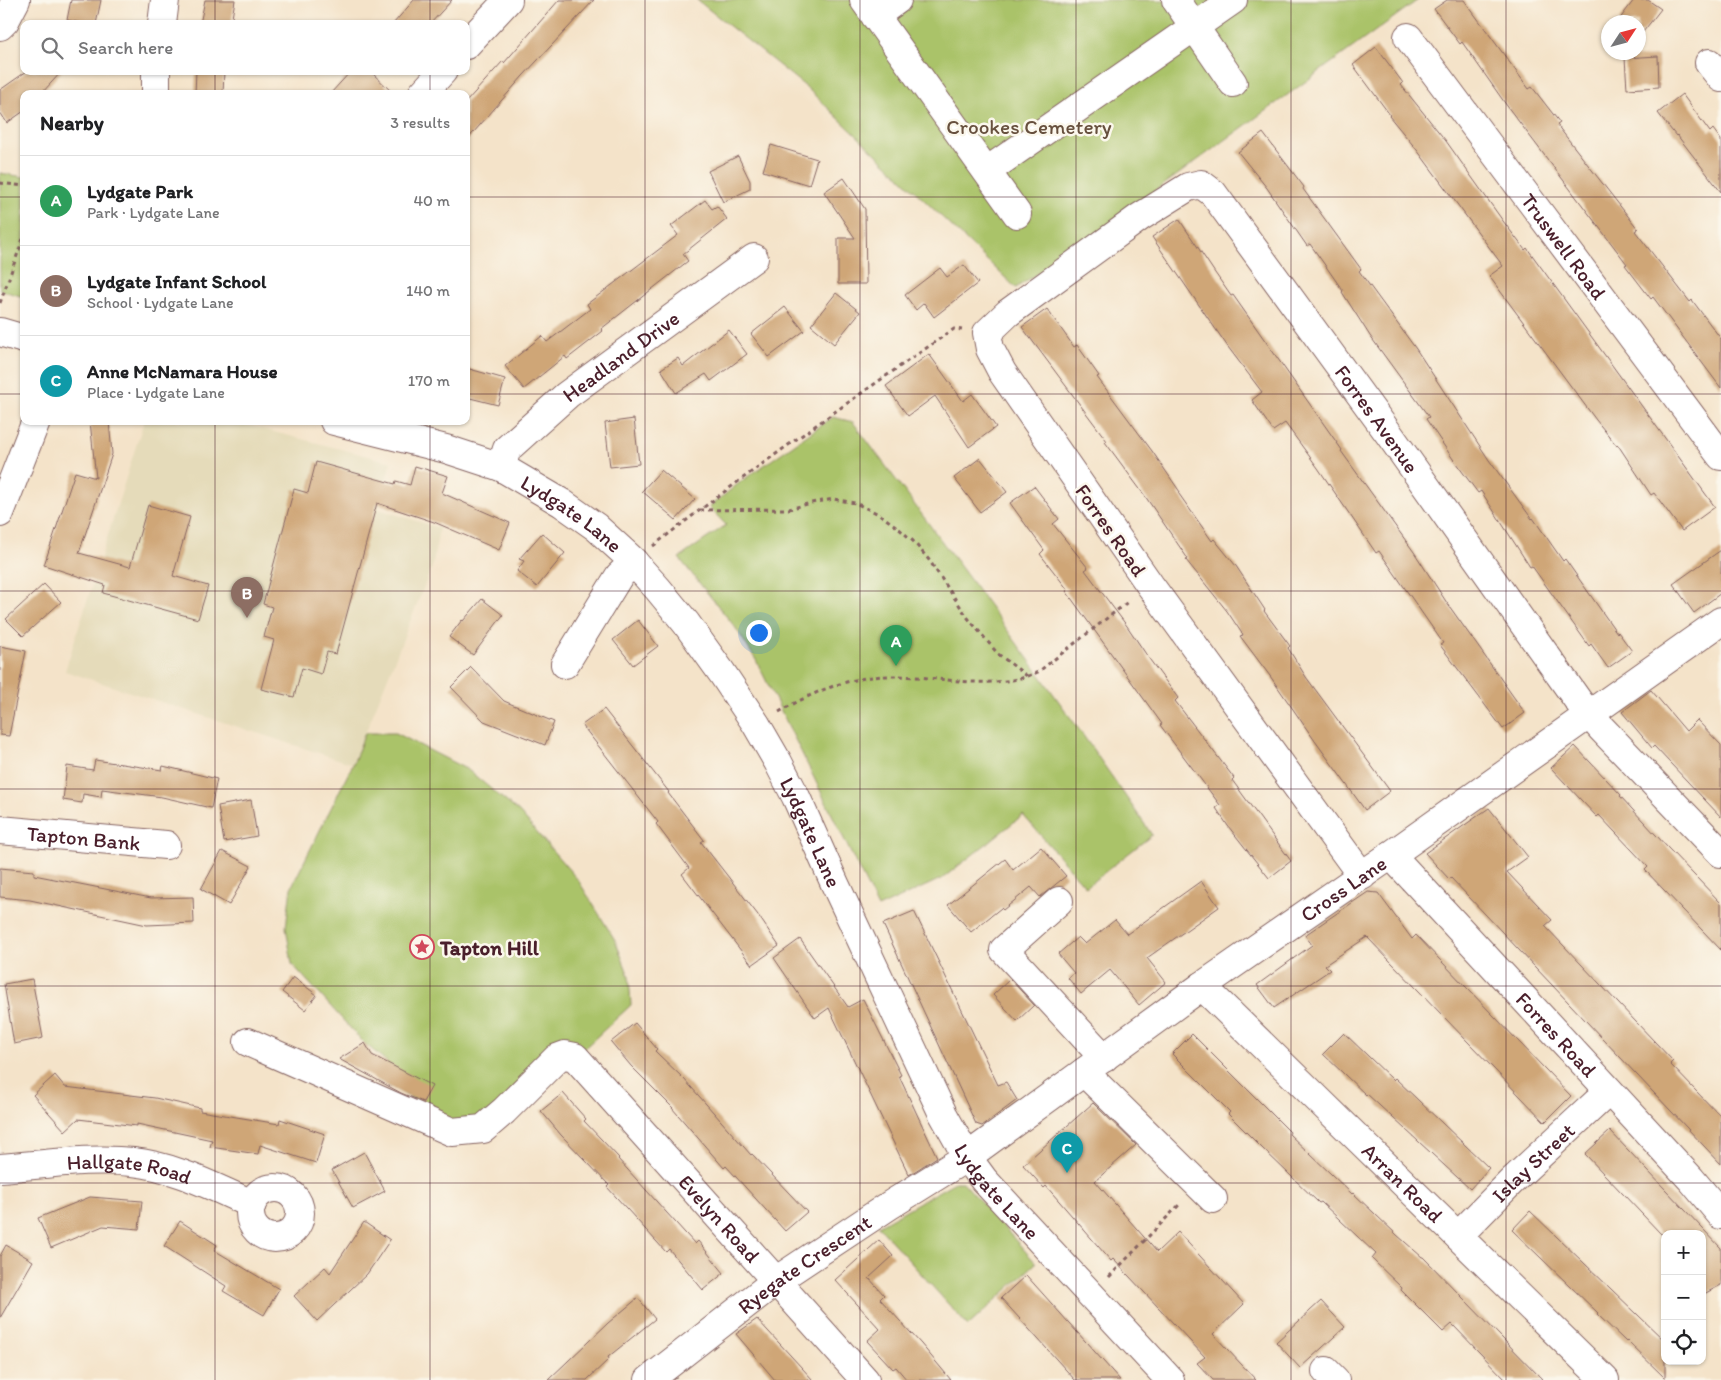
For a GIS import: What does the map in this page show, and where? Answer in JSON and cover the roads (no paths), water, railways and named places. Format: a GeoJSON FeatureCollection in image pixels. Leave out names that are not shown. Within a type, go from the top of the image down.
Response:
{"type":"FeatureCollection","features":[{"type":"Feature","properties":{"kind":"street"},"geometry":{"type":"LineString","coordinates":[[0,26],[5,21],[16,0]]}},
{"type":"Feature","properties":{"kind":"street"},"geometry":{"type":"LineString","coordinates":[[162,20],[165,0]]}},
{"type":"Feature","properties":{"kind":"street"},"geometry":{"type":"LineString","coordinates":[[470,42],[508,0]]}},
{"type":"Feature","properties":{"kind":"street"},"geometry":{"type":"LineString","coordinates":[[897,0],[869,8],[1017,214]]}},
{"type":"Feature","properties":{"kind":"street"},"geometry":{"type":"LineString","coordinates":[[1176,0],[1233,83]]}},
{"type":"Feature","properties":{"kind":"street"},"geometry":{"type":"LineString","coordinates":[[987,171],[1233,0]]}},
{"type":"Feature","properties":{"kind":"street","name":"Truswell Road"},"geometry":{"type":"LineString","coordinates":[[1408,37],[1721,456]]}},
{"type":"Feature","properties":{"kind":"street"},"geometry":{"type":"LineString","coordinates":[[156,75],[156,90]]}},
{"type":"Feature","properties":{"kind":"street"},"geometry":{"type":"LineString","coordinates":[[425,90],[439,75]]}},
{"type":"Feature","properties":{"kind":"street","name":"Forres Avenue"},"geometry":{"type":"LineString","coordinates":[[1140,217],[1188,187],[1201,184],[1213,193],[1389,434],[1589,715],[1721,853]]}},
{"type":"Feature","properties":{"kind":"street","name":"Forres Road"},"geometry":{"type":"LineString","coordinates":[[1140,217],[1008,313],[987,333],[990,349],[1002,372],[1150,585],[1362,876]]}},
{"type":"Feature","properties":{"kind":"street","name":"Headland Drive"},"geometry":{"type":"LineString","coordinates":[[501,467],[507,449],[567,395],[754,258]]}},
{"type":"Feature","properties":{"kind":"street"},"geometry":{"type":"LineString","coordinates":[[0,332],[20,338]]}},
{"type":"Feature","properties":{"kind":"street"},"geometry":{"type":"LineString","coordinates":[[0,513],[34,425]]}},
{"type":"Feature","properties":{"kind":"street","name":"Lydgate Lane"},"geometry":{"type":"LineString","coordinates":[[350,425],[446,449],[501,467],[562,503],[596,527],[634,562],[686,624],[756,724],[796,797],[929,1084],[967,1157],[984,1180],[1170,1380]]}},
{"type":"Feature","properties":{"kind":"street"},"geometry":{"type":"LineString","coordinates":[[564,664],[619,576],[634,562]]}},
{"type":"Feature","properties":{"kind":"street","name":"Cross Lane"},"geometry":{"type":"LineString","coordinates":[[967,1157],[1202,986],[1362,876],[1721,621]]}},
{"type":"Feature","properties":{"kind":"street","name":"Tapton Bank"},"geometry":{"type":"LineString","coordinates":[[0,830],[166,844]]}},
{"type":"Feature","properties":{"kind":"street","name":"Forres Road"},"geometry":{"type":"LineString","coordinates":[[1391,855],[1691,1179],[1721,1215]]}},
{"type":"Feature","properties":{"kind":"street"},"geometry":{"type":"LineString","coordinates":[[1059,901],[1004,950],[1094,1065],[1206,1192]]}},
{"type":"Feature","properties":{"kind":"street","name":"Arran Road"},"geometry":{"type":"LineString","coordinates":[[1202,986],[1605,1380]]}},
{"type":"Feature","properties":{"kind":"street","name":"Evelyn Road"},"geometry":{"type":"LineString","coordinates":[[248,1042],[452,1132],[482,1129],[504,1111],[557,1058],[565,1055],[575,1057],[865,1380]]}},
{"type":"Feature","properties":{"kind":"street","name":"Islay Street"},"geometry":{"type":"LineString","coordinates":[[1458,1236],[1512,1181],[1609,1091]]}},
{"type":"Feature","properties":{"kind":"street","name":"Ryegate Crescent"},"geometry":{"type":"LineString","coordinates":[[649,1380],[777,1280],[890,1205],[967,1157]]}},
{"type":"Feature","properties":{"kind":"street","name":"Hallgate Road"},"geometry":{"type":"LineString","coordinates":[[0,1168],[100,1161],[135,1162],[178,1173],[252,1204]]}},
{"type":"Feature","properties":{"kind":"place","name":"Lydgate Infant School"},"geometry":{"type":"Point","coordinates":[247,618]}},
{"type":"Feature","properties":{"kind":"place","name":"Lydgate Park"},"geometry":{"type":"Point","coordinates":[896,666]}},
{"type":"Feature","properties":{"kind":"place","name":"Tapton Hill"},"geometry":{"type":"Point","coordinates":[422,947]}},
{"type":"Feature","properties":{"kind":"place","name":"Anne McNamara House"},"geometry":{"type":"Point","coordinates":[1067,1173]}},
{"type":"Feature","properties":{"kind":"park label","name":"Crookes Cemetery"},"geometry":{"type":"Point","coordinates":[1029,126]}}]}
